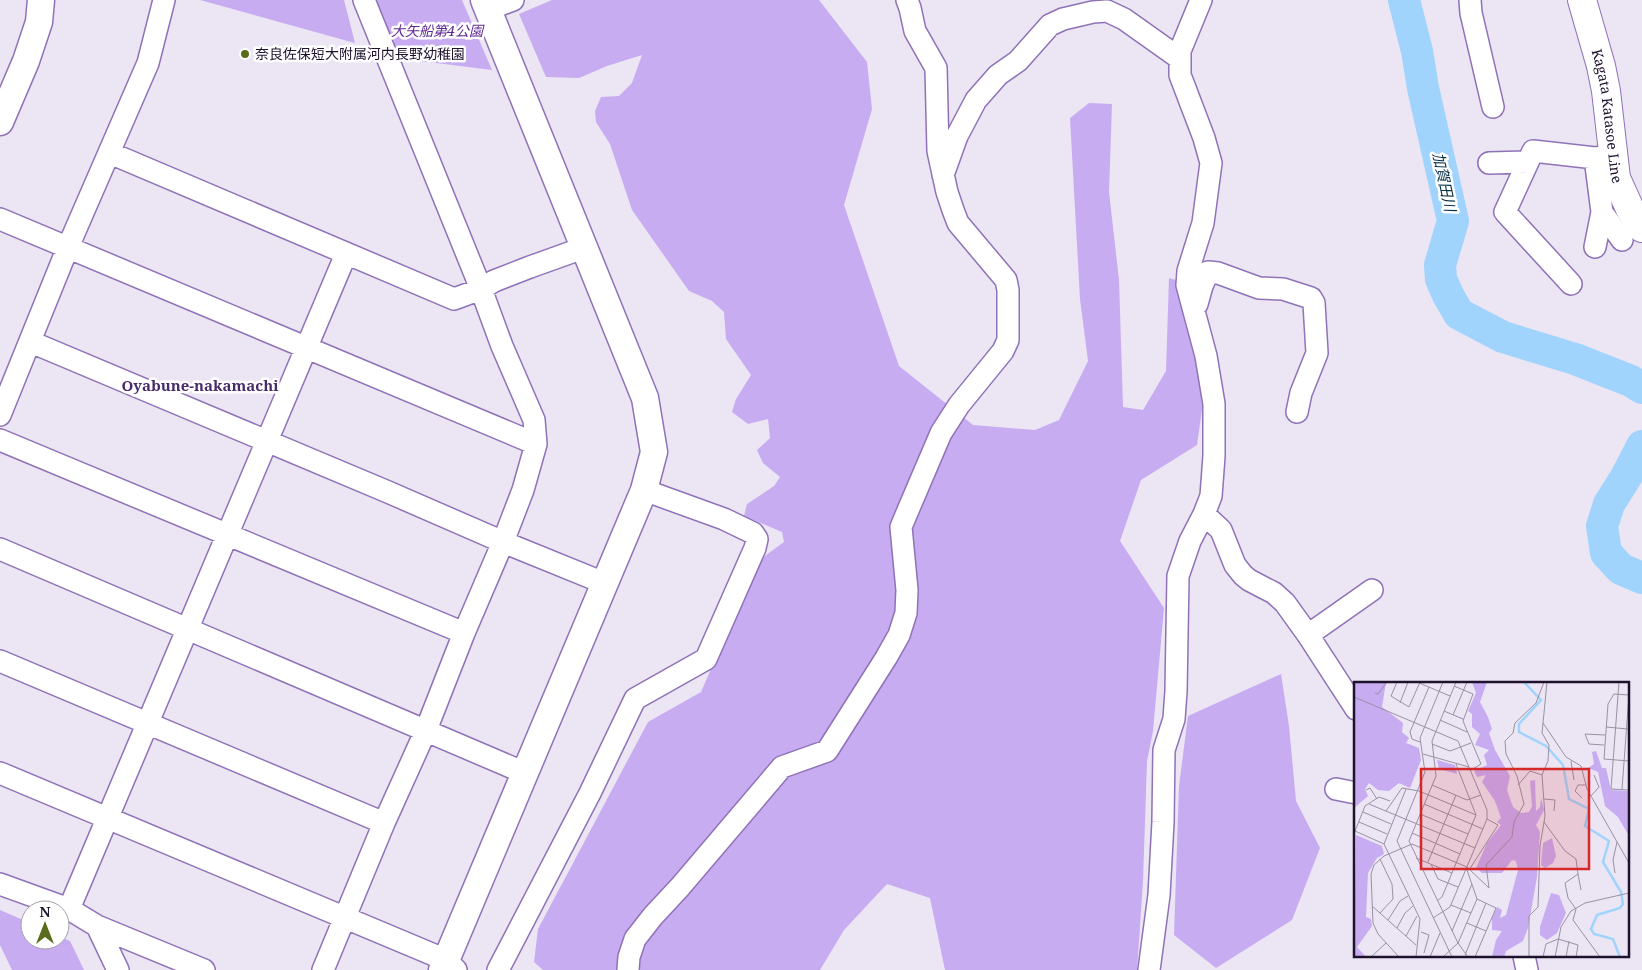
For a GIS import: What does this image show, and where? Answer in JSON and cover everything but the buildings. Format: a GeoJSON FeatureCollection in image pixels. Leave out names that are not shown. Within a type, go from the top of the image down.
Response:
{"type":"FeatureCollection","features":[{"type":"Feature","properties":{"kind":"main road","name":"Kagata Katasoe Line"},"geometry":{"type":"LineString","coordinates":[[1582,0],[1601,66],[1606,91],[1604,157],[1616,178],[1622,194],[1632,234]]}},
{"type":"Feature","properties":{"kind":"street"},"geometry":{"type":"LineString","coordinates":[[0,122],[26,62],[40,22],[41,0]]}},
{"type":"Feature","properties":{"kind":"street"},"geometry":{"type":"LineString","coordinates":[[0,415],[68,247],[148,63],[164,0]]}},
{"type":"Feature","properties":{"kind":"street"},"geometry":{"type":"LineString","coordinates":[[323,970],[384,823],[426,730],[464,633],[503,542],[523,490],[536,444],[534,420],[502,346],[481,289],[364,0]]}},
{"type":"Feature","properties":{"kind":"street"},"geometry":{"type":"LineString","coordinates":[[0,773],[346,917],[448,967],[525,773],[644,490],[654,452],[645,398],[486,5],[513,0]]}},
{"type":"Feature","properties":{"kind":"street"},"geometry":{"type":"LineString","coordinates":[[628,970],[629,956],[635,939],[782,767],[827,751],[886,658],[899,635],[906,613],[907,590],[901,528],[941,433],[959,405],[1003,351],[1008,340],[1008,290],[1006,280],[958,223],[947,192],[938,151],[936,68],[914,31],[907,0]]}},
{"type":"Feature","properties":{"kind":"street"},"geometry":{"type":"LineString","coordinates":[[1149,970],[1164,822],[1164,750],[1174,719],[1178,576],[1190,541],[1211,496],[1215,412],[1206,356],[1187,285],[1188,271],[1204,223],[1211,163],[1204,138],[1180,76],[1179,58],[1180,51],[1202,0]]}},
{"type":"Feature","properties":{"kind":"street"},"geometry":{"type":"LineString","coordinates":[[1470,0],[1471,13],[1493,107]]}},
{"type":"Feature","properties":{"kind":"street"},"geometry":{"type":"LineString","coordinates":[[943,176],[956,136],[976,100],[998,76],[1018,62],[1050,25],[1063,19],[1093,12],[1107,11],[1124,19],[1179,58]]}},
{"type":"Feature","properties":{"kind":"street"},"geometry":{"type":"LineString","coordinates":[[1571,284],[1506,212],[1533,150],[1604,157],[1602,212],[1595,247]]}},
{"type":"Feature","properties":{"kind":"street"},"geometry":{"type":"LineString","coordinates":[[110,153],[454,299],[481,289],[494,281],[583,248]]}},
{"type":"Feature","properties":{"kind":"street"},"geometry":{"type":"LineString","coordinates":[[1489,163],[1527,162]]}},
{"type":"Feature","properties":{"kind":"street"},"geometry":{"type":"LineString","coordinates":[[1602,212],[1632,234]]}},
{"type":"Feature","properties":{"kind":"street"},"geometry":{"type":"LineString","coordinates":[[0,219],[536,444]]}},
{"type":"Feature","properties":{"kind":"street"},"geometry":{"type":"LineString","coordinates":[[70,908],[346,254]]}},
{"type":"Feature","properties":{"kind":"street"},"geometry":{"type":"LineString","coordinates":[[1193,306],[1197,304],[1208,272],[1218,273],[1259,288],[1284,289],[1311,298],[1314,303],[1316,354],[1300,393],[1297,412]]}},
{"type":"Feature","properties":{"kind":"street"},"geometry":{"type":"LineString","coordinates":[[31,342],[604,583]]}},
{"type":"Feature","properties":{"kind":"street"},"geometry":{"type":"LineString","coordinates":[[0,440],[464,633]]}},
{"type":"Feature","properties":{"kind":"street"},"geometry":{"type":"LineString","coordinates":[[498,970],[590,793],[635,699],[706,658],[757,539],[753,532],[724,519],[644,490]]}},
{"type":"Feature","properties":{"kind":"street"},"geometry":{"type":"LineString","coordinates":[[1204,514],[1220,530],[1235,565],[1243,574],[1249,580],[1274,593],[1285,603],[1354,706]]}},
{"type":"Feature","properties":{"kind":"street"},"geometry":{"type":"LineString","coordinates":[[0,549],[525,773]]}},
{"type":"Feature","properties":{"kind":"street"},"geometry":{"type":"LineString","coordinates":[[1308,635],[1372,590]]}},
{"type":"Feature","properties":{"kind":"street"},"geometry":{"type":"LineString","coordinates":[[0,661],[384,823]]}},
{"type":"Feature","properties":{"kind":"street"},"geometry":{"type":"LineString","coordinates":[[0,884],[42,900]]}},
{"type":"Feature","properties":{"kind":"street"},"geometry":{"type":"LineString","coordinates":[[70,911],[98,926],[204,970]]}},
{"type":"Feature","properties":{"kind":"street"},"geometry":{"type":"LineString","coordinates":[[98,926],[118,970]]}},
{"type":"Feature","properties":{"kind":"green space"},"geometry":{"type":"Polygon","coordinates":[[[200,0],[344,0],[355,43],[200,0]]]}},
{"type":"Feature","properties":{"kind":"green space","name":"大矢船第4公園"},"geometry":{"type":"Polygon","coordinates":[[[374,0],[462,0],[492,70],[396,58],[374,0]]]}},
{"type":"Feature","properties":{"kind":"green space"},"geometry":{"type":"Polygon","coordinates":[[[552,0],[819,0],[867,62],[872,109],[844,205],[899,366],[973,425],[1035,430],[1059,420],[1088,361],[1080,299],[1070,118],[1089,103],[1112,104],[1109,192],[1119,280],[1123,407],[1143,410],[1166,371],[1169,278],[1179,281],[1204,395],[1197,445],[1141,480],[1120,541],[1164,608],[1153,731],[1147,761],[1143,881],[1137,970],[945,970],[930,898],[887,884],[844,930],[820,970],[543,970],[534,962],[538,929],[648,722],[701,692],[758,561],[784,542],[782,532],[744,516],[747,504],[774,486],[780,477],[763,463],[757,450],[770,438],[768,419],[748,424],[732,412],[736,399],[751,375],[726,339],[724,312],[712,301],[689,291],[632,210],[610,144],[596,122],[595,111],[601,97],[619,96],[632,83],[642,55],[607,66],[579,78],[546,77],[519,14],[552,0]]]}},
{"type":"Feature","properties":{"kind":"green space"},"geometry":{"type":"Polygon","coordinates":[[[1281,674],[1289,726],[1296,801],[1320,848],[1292,920],[1216,968],[1174,935],[1179,786],[1188,716],[1281,674]]]}},
{"type":"Feature","properties":{"kind":"green space"},"geometry":{"type":"Polygon","coordinates":[[[0,910],[20,919],[20,950],[70,950],[70,941],[84,970],[12,970],[0,945],[0,910]]]}},
{"type":"Feature","properties":{"kind":"waterway","name":"加賀田川"},"geometry":{"type":"LineString","coordinates":[[1404,0],[1417,51],[1423,88],[1453,221],[1440,265],[1441,279],[1459,314],[1503,337],[1575,359],[1631,381],[1642,388]]}},
{"type":"Feature","properties":{"kind":"waterway","name":"加賀田川"},"geometry":{"type":"LineString","coordinates":[[1642,446],[1609,504],[1602,526],[1606,553],[1621,569],[1642,578]]}},
{"type":"Feature","properties":{"kind":"place","name":"奈良佐保短大附属河内長野幼稚園"},"geometry":{"type":"Point","coordinates":[245,54]}},
{"type":"Feature","properties":{"kind":"district","name":"Oyabune-nakamachi"},"geometry":{"type":"Point","coordinates":[200,386]}}]}
